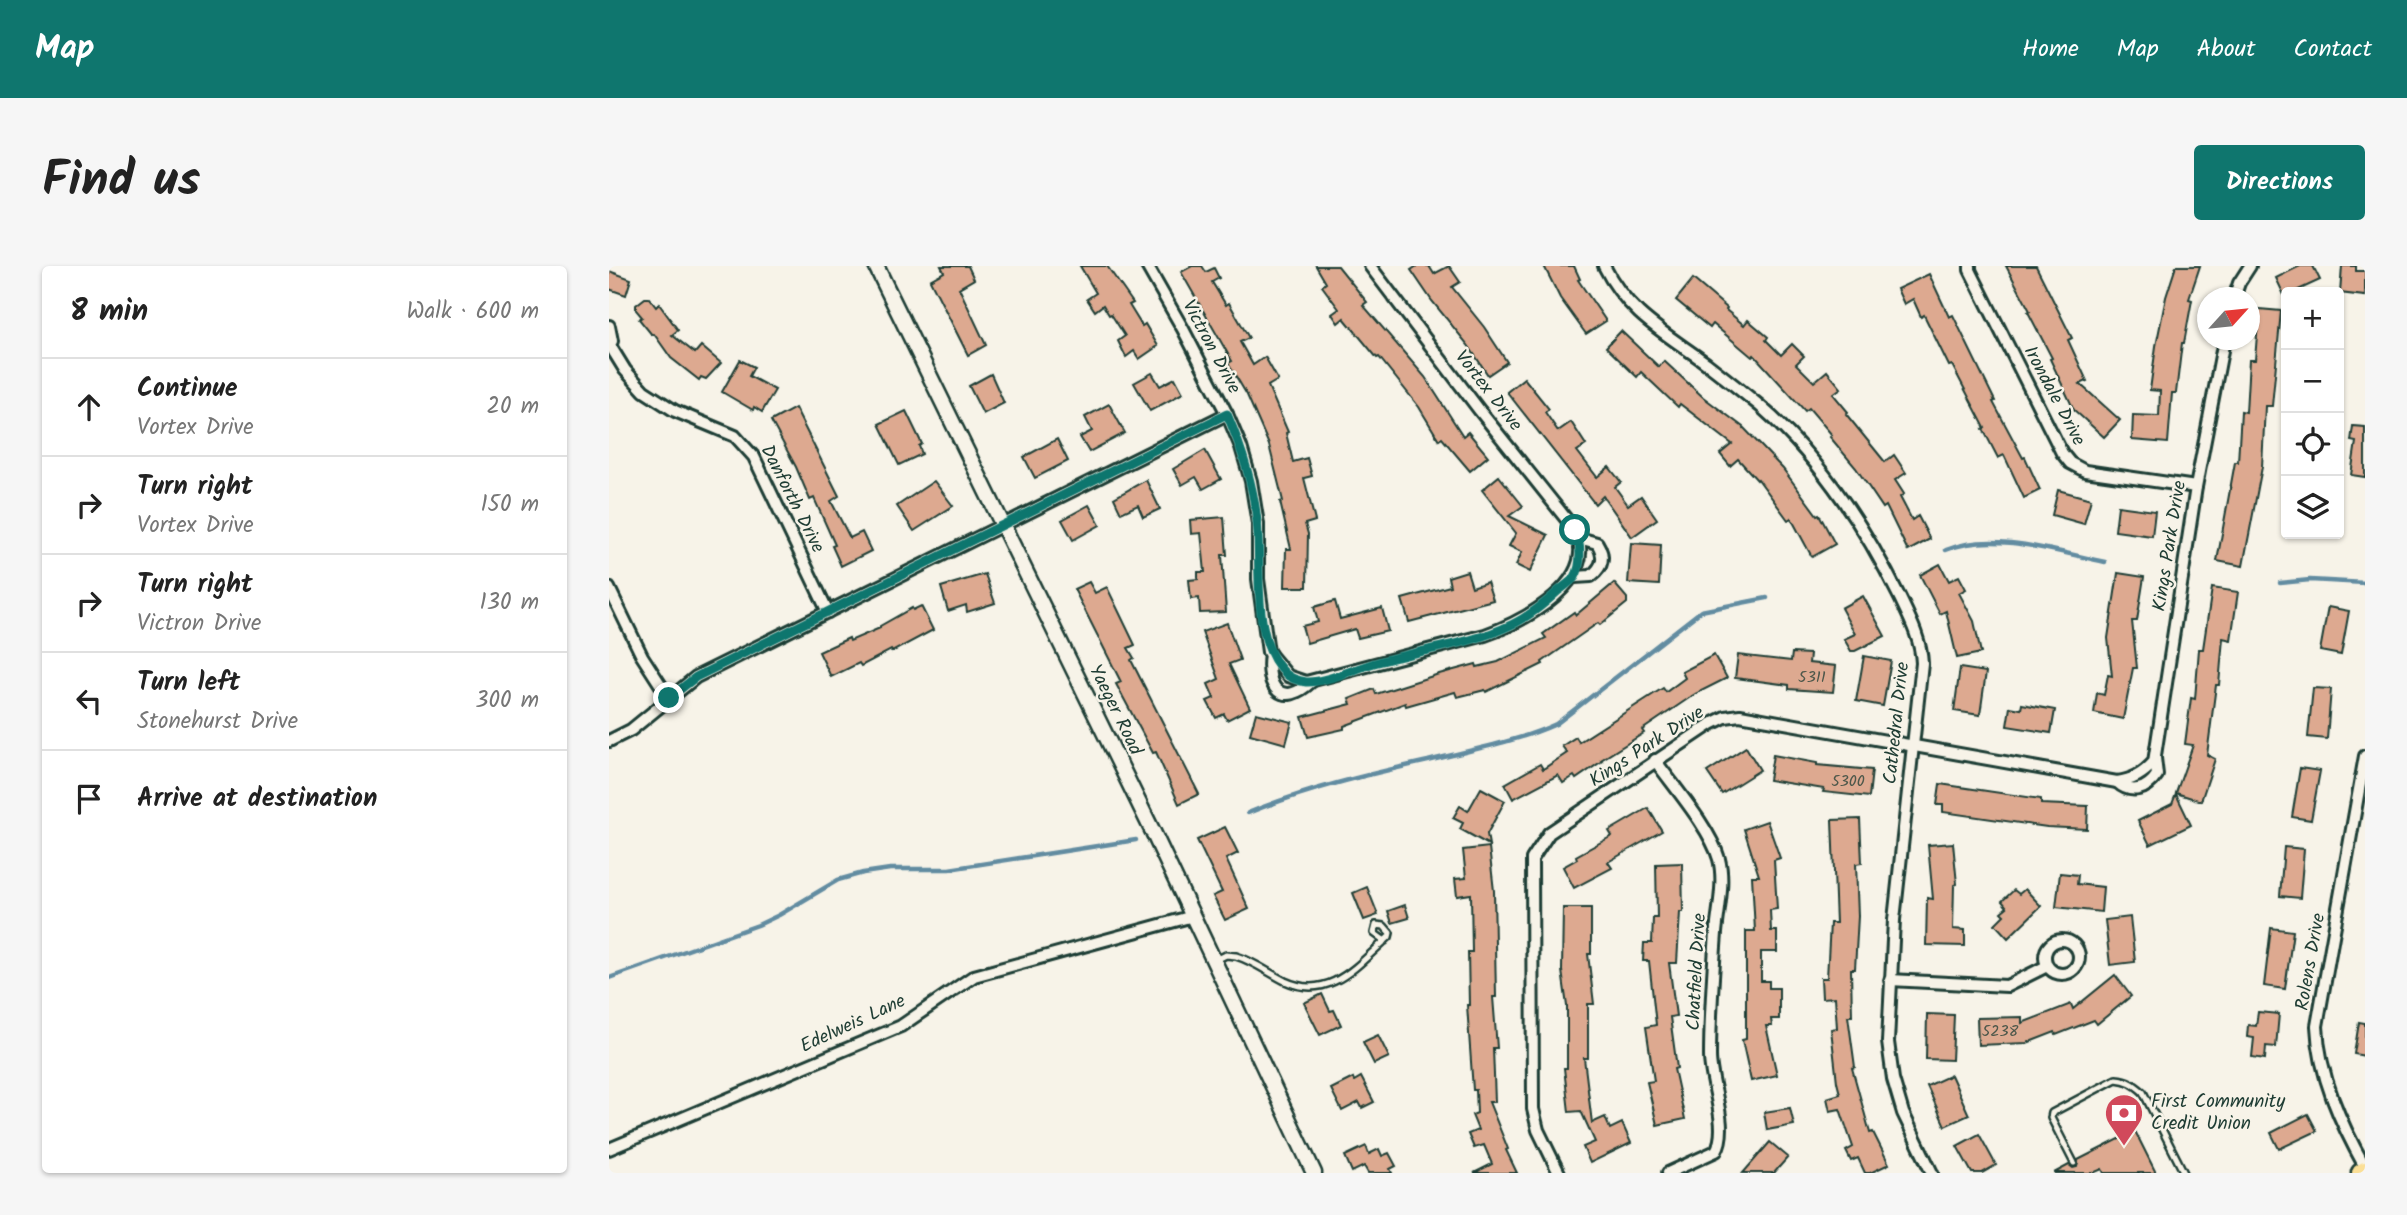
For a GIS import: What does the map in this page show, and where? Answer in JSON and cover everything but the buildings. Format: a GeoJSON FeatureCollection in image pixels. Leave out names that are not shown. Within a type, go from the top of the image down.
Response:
{"type":"FeatureCollection","features":[{"type":"Feature","properties":{"kind":"street","name":"Yaeger Road"},"geometry":{"type":"LineString","coordinates":[[876,266],[1193,916],[1314,1173]]}},
{"type":"Feature","properties":{"kind":"street","name":"Victron Drive"},"geometry":{"type":"LineString","coordinates":[[1147,266],[1227,414],[1241,447],[1251,481],[1258,524],[1258,579],[1270,654],[1268,670],[1273,686],[1283,694],[1293,693],[1312,681]]}},
{"type":"Feature","properties":{"kind":"street","name":"Vortex Drive"},"geometry":{"type":"LineString","coordinates":[[1270,654],[1288,676],[1306,682],[1485,635],[1512,625],[1536,611],[1575,577],[1591,576],[1602,565],[1603,557],[1597,543],[1579,538],[1370,266]]}},
{"type":"Feature","properties":{"kind":"street","name":"Cathedral Drive"},"geometry":{"type":"LineString","coordinates":[[1604,266],[1629,306],[1761,407],[1789,434],[1835,487],[1857,518],[1914,628],[1922,652],[1894,920],[1888,1042],[1893,1079],[1903,1113],[1932,1173]]}},
{"type":"Feature","properties":{"kind":"street","name":"Irondale Drive"},"geometry":{"type":"LineString","coordinates":[[1970,266],[2061,453],[2070,463],[2085,471],[2196,487]]}},
{"type":"Feature","properties":{"kind":"street"},"geometry":{"type":"LineString","coordinates":[[2238,287],[2250,266]]}},
{"type":"Feature","properties":{"kind":"street","name":"Danforth Drive"},"geometry":{"type":"LineString","coordinates":[[609,326],[612,332],[609,344],[625,370],[644,391],[675,411],[735,436],[754,457],[828,611]]}},
{"type":"Feature","properties":{"kind":"street","name":"Kings Park Drive"},"geometry":{"type":"LineString","coordinates":[[1559,1173],[1538,1130],[1533,1109],[1532,859],[1549,833],[1711,724],[1725,717],[1740,715],[2117,782],[2129,781],[2144,773],[2155,758],[2196,487],[2222,350]]}},
{"type":"Feature","properties":{"kind":"street"},"geometry":{"type":"LineString","coordinates":[[609,741],[631,730],[696,677],[1227,414]]}},
{"type":"Feature","properties":{"kind":"street"},"geometry":{"type":"LineString","coordinates":[[1575,577],[1580,558],[1579,538]]}},
{"type":"Feature","properties":{"kind":"street"},"geometry":{"type":"LineString","coordinates":[[609,588],[642,656],[669,698]]}},
{"type":"Feature","properties":{"kind":"street","name":"Rolens Drive"},"geometry":{"type":"LineString","coordinates":[[2364,1170],[2338,1113],[2318,1051],[2317,1026],[2365,756]]}},
{"type":"Feature","properties":{"kind":"street","name":"Chatfield Drive"},"geometry":{"type":"LineString","coordinates":[[1655,760],[1713,843],[1720,861],[1721,881],[1713,971],[1710,1059],[1722,1132],[1720,1144],[1716,1151],[1668,1173]]}},
{"type":"Feature","properties":{"kind":"street","name":"Edelweis Lane"},"geometry":{"type":"LineString","coordinates":[[609,1149],[901,1026],[974,976],[1193,916]]}},
{"type":"Feature","properties":{"kind":"street"},"geometry":{"type":"LineString","coordinates":[[1890,980],[2007,986],[2047,966]]}},
{"type":"Feature","properties":{"kind":"lane"},"geometry":{"type":"LineString","coordinates":[[1214,961],[1226,956],[1236,956],[1289,983],[1315,989],[1331,984],[1351,971],[1385,941]]}},
{"type":"Feature","properties":{"kind":"lane"},"geometry":{"type":"LineString","coordinates":[[2074,1163],[2051,1118],[2052,1113],[2116,1079],[2135,1084],[2143,1092],[2184,1173]]}},
{"type":"Feature","properties":{"kind":"waterway"},"geometry":{"type":"LineString","coordinates":[[1946,550],[1964,544],[2004,542],[2105,562]]}},
{"type":"Feature","properties":{"kind":"waterway"},"geometry":{"type":"LineString","coordinates":[[2280,583],[2310,580],[2365,583]]}},
{"type":"Feature","properties":{"kind":"waterway"},"geometry":{"type":"LineString","coordinates":[[1248,813],[1336,783],[1493,745],[1556,724],[1701,611],[1767,598]]}},
{"type":"Feature","properties":{"kind":"waterway"},"geometry":{"type":"LineString","coordinates":[[609,978],[758,925],[838,880],[863,873],[890,869],[949,869],[1136,840]]}},
{"type":"Feature","properties":{"kind":"place","name":"First Community Credit Union"},"geometry":{"type":"Point","coordinates":[2124,1147]}},
{"type":"Feature","properties":{"kind":"route"},"geometry":{"type":"LineString","coordinates":[[669,698],[696,677],[1227,414],[1251,481],[1258,524],[1258,579],[1268,652],[1288,676],[1306,682],[1485,635],[1512,625],[1536,611],[1575,577],[1580,558],[1579,538],[1575,530]]}}]}
